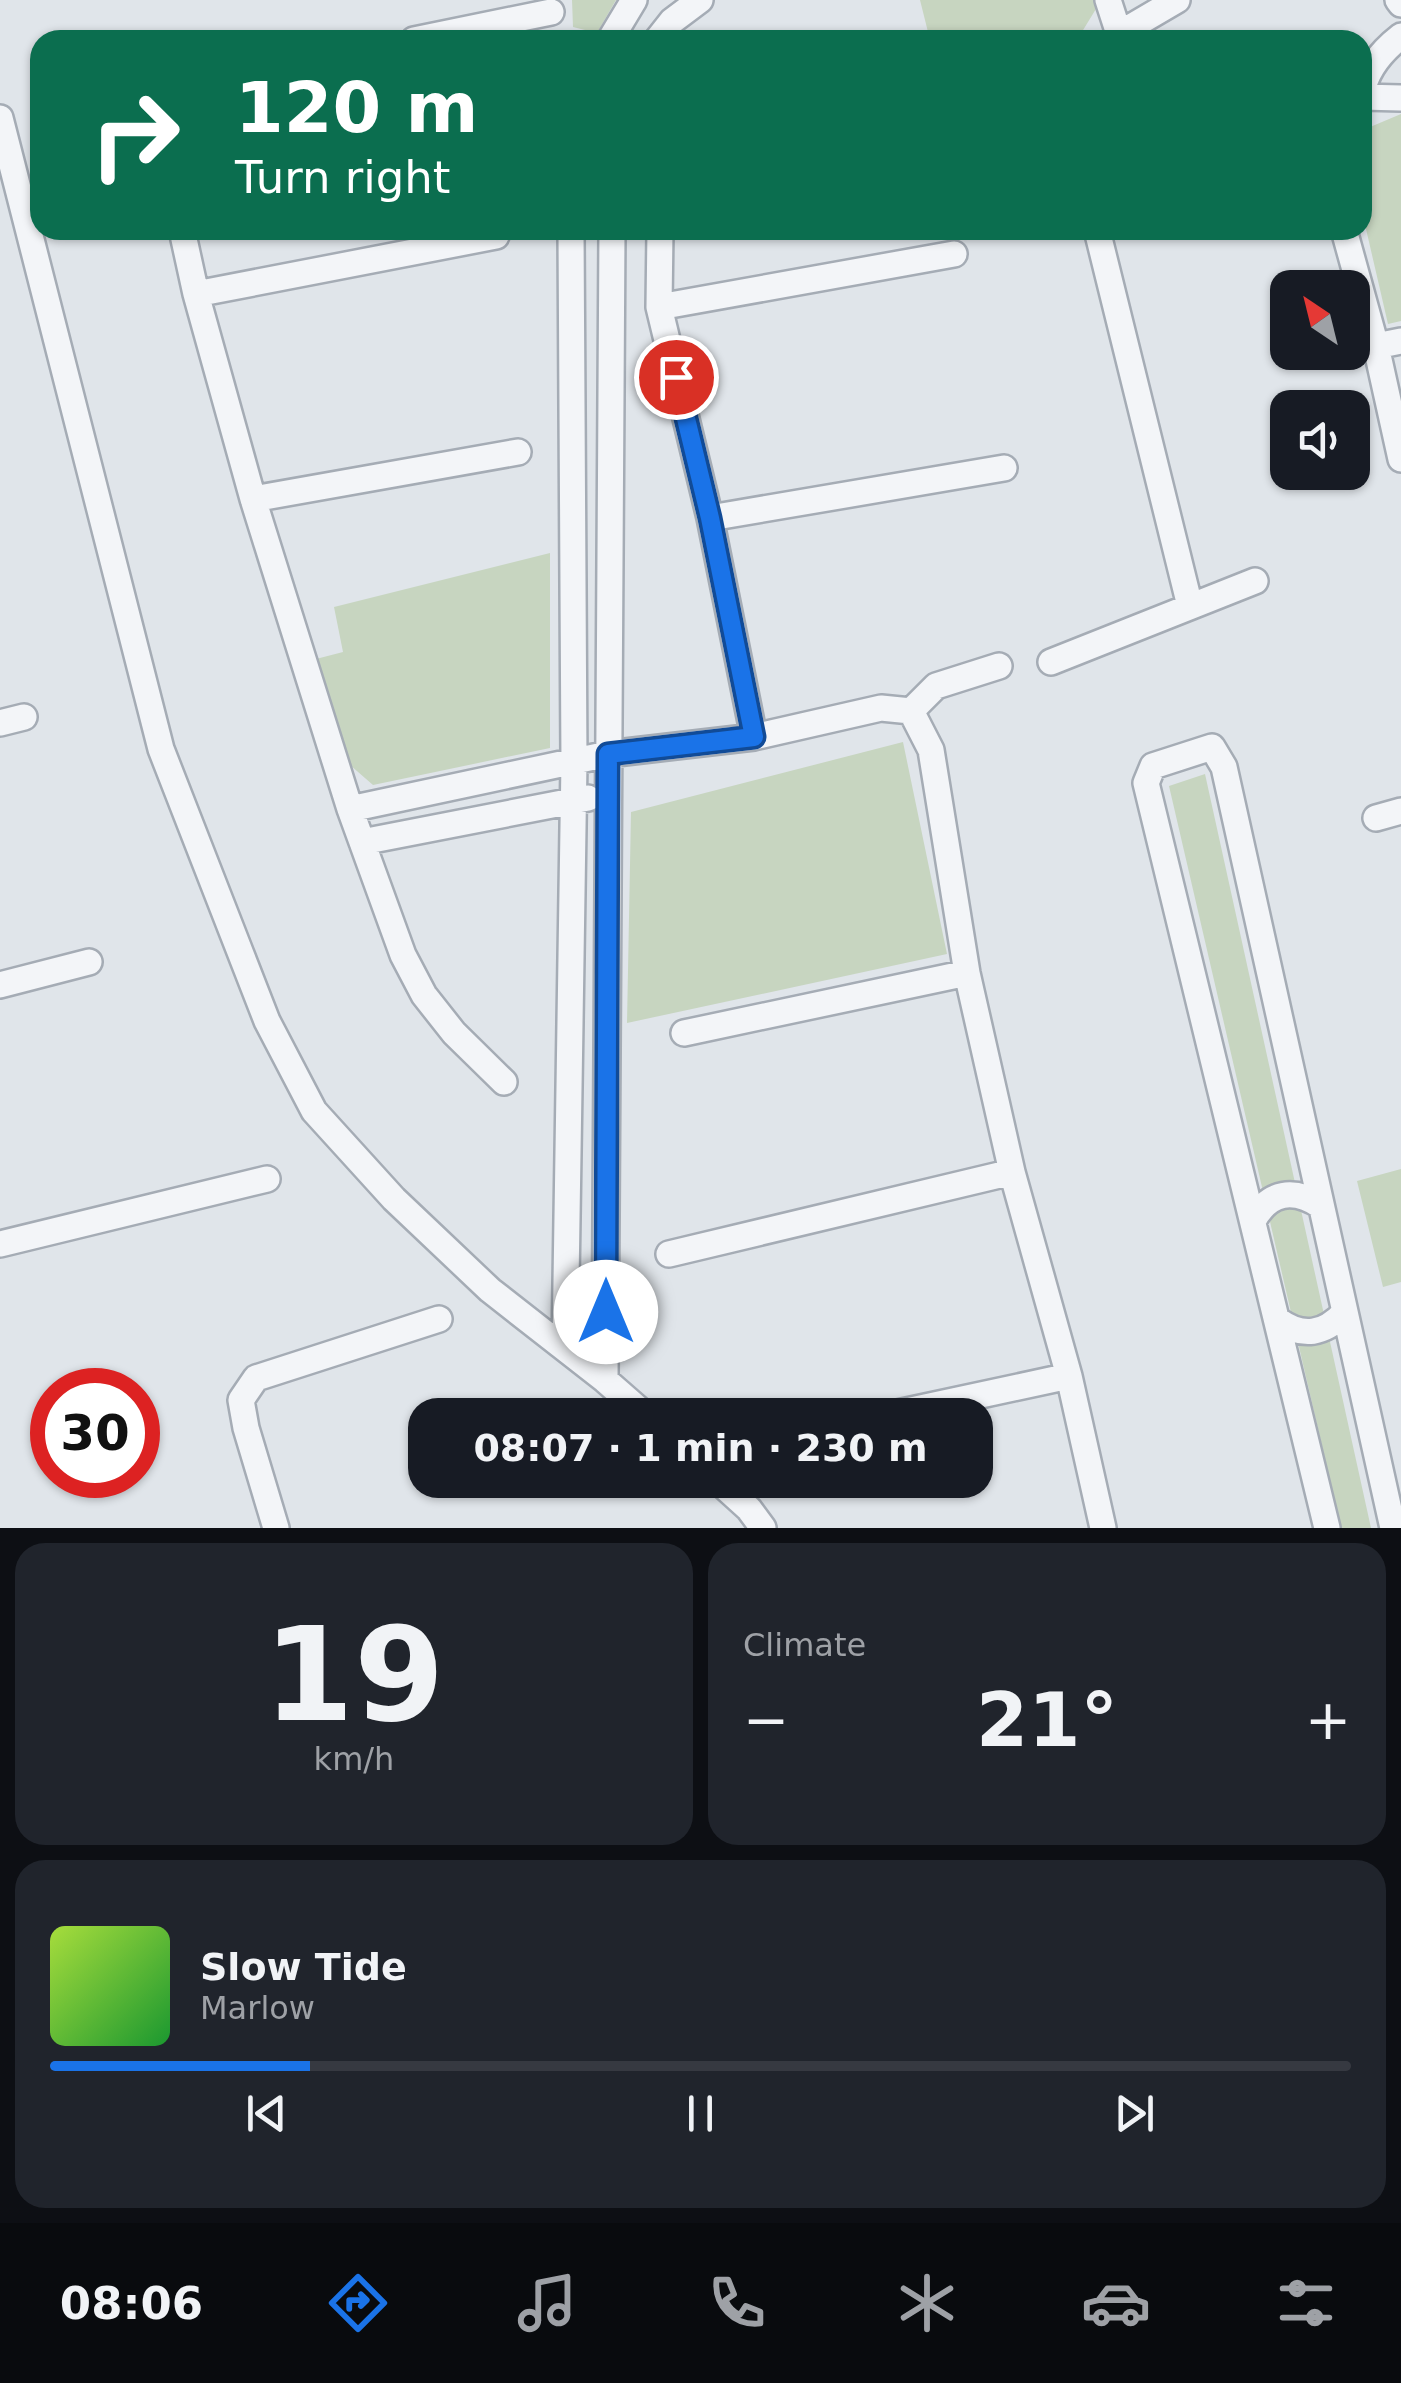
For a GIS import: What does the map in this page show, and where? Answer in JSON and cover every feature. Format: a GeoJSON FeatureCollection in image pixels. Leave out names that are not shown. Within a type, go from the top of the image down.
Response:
{"type":"FeatureCollection","features":[{"type":"Feature","properties":{"kind":"street"},"geometry":{"type":"LineString","coordinates":[[616,30],[634,0]]}},
{"type":"Feature","properties":{"kind":"street"},"geometry":{"type":"LineString","coordinates":[[665,30],[700,0]]}},
{"type":"Feature","properties":{"kind":"street"},"geometry":{"type":"LineString","coordinates":[[1108,0],[1114,30]]}},
{"type":"Feature","properties":{"kind":"street"},"geometry":{"type":"LineString","coordinates":[[1126,30],[1167,3]]}},
{"type":"Feature","properties":{"kind":"street"},"geometry":{"type":"LineString","coordinates":[[463,30],[551,12]]}},
{"type":"Feature","properties":{"kind":"street"},"geometry":{"type":"LineString","coordinates":[[1372,69],[1379,56],[1401,36]]}},
{"type":"Feature","properties":{"kind":"street"},"geometry":{"type":"LineString","coordinates":[[1372,97],[1401,98]]}},
{"type":"Feature","properties":{"kind":"street"},"geometry":{"type":"LineString","coordinates":[[0,118],[30,236]]}},
{"type":"Feature","properties":{"kind":"street"},"geometry":{"type":"LineString","coordinates":[[31,240],[161,749],[267,1021],[314,1111],[394,1199],[490,1290],[626,1398]]}},
{"type":"Feature","properties":{"kind":"street"},"geometry":{"type":"LineString","coordinates":[[184,240],[254,499],[350,809],[404,955],[424,995],[454,1033],[504,1082]]}},
{"type":"Feature","properties":{"kind":"street"},"geometry":{"type":"LineString","coordinates":[[196,294],[475,240]]}},
{"type":"Feature","properties":{"kind":"street"},"geometry":{"type":"LineString","coordinates":[[565,1348],[574,800],[571,240]]}},
{"type":"Feature","properties":{"kind":"street"},"geometry":{"type":"LineString","coordinates":[[606,1380],[612,240]]}},
{"type":"Feature","properties":{"kind":"street"},"geometry":{"type":"LineString","coordinates":[[660,240],[659,307],[710,518],[754,737]]}},
{"type":"Feature","properties":{"kind":"street"},"geometry":{"type":"LineString","coordinates":[[1099,240],[1190,606]]}},
{"type":"Feature","properties":{"kind":"street"},"geometry":{"type":"LineString","coordinates":[[1348,240],[1388,344],[1401,459]]}},
{"type":"Feature","properties":{"kind":"street"},"geometry":{"type":"LineString","coordinates":[[659,307],[954,254]]}},
{"type":"Feature","properties":{"kind":"street"},"geometry":{"type":"LineString","coordinates":[[254,499],[518,452]]}},
{"type":"Feature","properties":{"kind":"street"},"geometry":{"type":"LineString","coordinates":[[710,518],[1004,468]]}},
{"type":"Feature","properties":{"kind":"street"},"geometry":{"type":"LineString","coordinates":[[1051,662],[1255,581]]}},
{"type":"Feature","properties":{"kind":"street"},"geometry":{"type":"LineString","coordinates":[[911,712],[936,686],[999,666]]}},
{"type":"Feature","properties":{"kind":"street"},"geometry":{"type":"LineString","coordinates":[[350,809],[608,754],[754,737],[882,708],[911,712]]}},
{"type":"Feature","properties":{"kind":"street"},"geometry":{"type":"LineString","coordinates":[[911,712],[931,750],[968,974],[1012,1172],[1069,1376],[1102,1528]]}},
{"type":"Feature","properties":{"kind":"street"},"geometry":{"type":"LineString","coordinates":[[1327,1528],[1146,783],[1154,766],[1212,747],[1224,767],[1394,1528]]}},
{"type":"Feature","properties":{"kind":"street"},"geometry":{"type":"LineString","coordinates":[[362,842],[609,796]]}},
{"type":"Feature","properties":{"kind":"street"},"geometry":{"type":"LineString","coordinates":[[0,985],[88,962]]}},
{"type":"Feature","properties":{"kind":"street"},"geometry":{"type":"LineString","coordinates":[[684,1033],[968,974]]}},
{"type":"Feature","properties":{"kind":"street"},"geometry":{"type":"LineString","coordinates":[[669,1254],[1012,1172]]}},
{"type":"Feature","properties":{"kind":"street"},"geometry":{"type":"LineString","coordinates":[[0,1244],[267,1179]]}},
{"type":"Feature","properties":{"kind":"street"},"geometry":{"type":"LineString","coordinates":[[1254,1222],[1261,1207],[1281,1195],[1304,1194],[1321,1206]]}},
{"type":"Feature","properties":{"kind":"street"},"geometry":{"type":"LineString","coordinates":[[565,1300],[606,1312]]}},
{"type":"Feature","properties":{"kind":"street"},"geometry":{"type":"LineString","coordinates":[[1279,1321],[1295,1332],[1317,1332],[1334,1324],[1344,1313]]}},
{"type":"Feature","properties":{"kind":"street"},"geometry":{"type":"LineString","coordinates":[[276,1528],[240,1400],[256,1378],[439,1319]]}},
{"type":"Feature","properties":{"kind":"street"},"geometry":{"type":"LineString","coordinates":[[967,1398],[1069,1376]]}},
{"type":"Feature","properties":{"kind":"street"},"geometry":{"type":"LineString","coordinates":[[736,1498],[763,1528]]}},
{"type":"Feature","properties":{"kind":"green space"},"geometry":{"type":"Polygon","coordinates":[[[572,0],[616,0],[599,30],[573,27],[572,0]]]}},
{"type":"Feature","properties":{"kind":"green space"},"geometry":{"type":"Polygon","coordinates":[[[920,0],[1098,0],[1099,4],[1083,30],[928,30],[920,0]]]}},
{"type":"Feature","properties":{"kind":"green space"},"geometry":{"type":"Polygon","coordinates":[[[1401,114],[1401,321],[1388,324],[1369,240],[1372,240],[1372,126],[1401,114]]]}},
{"type":"Feature","properties":{"kind":"green space"},"geometry":{"type":"Polygon","coordinates":[[[550,553],[550,748],[373,785],[350,765],[316,659],[343,652],[334,607],[550,553]]]}},
{"type":"Feature","properties":{"kind":"green space"},"geometry":{"type":"Polygon","coordinates":[[[903,742],[947,954],[627,1023],[631,812],[903,742]]]}},
{"type":"Feature","properties":{"kind":"green space"},"geometry":{"type":"Polygon","coordinates":[[[1205,774],[1371,1528],[1341,1528],[1169,786],[1205,774]]]}},
{"type":"Feature","properties":{"kind":"green space"},"geometry":{"type":"Polygon","coordinates":[[[1401,1169],[1401,1282],[1383,1287],[1357,1181],[1401,1169]]]}},
{"type":"Feature","properties":{"kind":"route"},"geometry":{"type":"LineString","coordinates":[[606,1312],[608,754],[754,737],[710,518],[676,377]]}}]}
